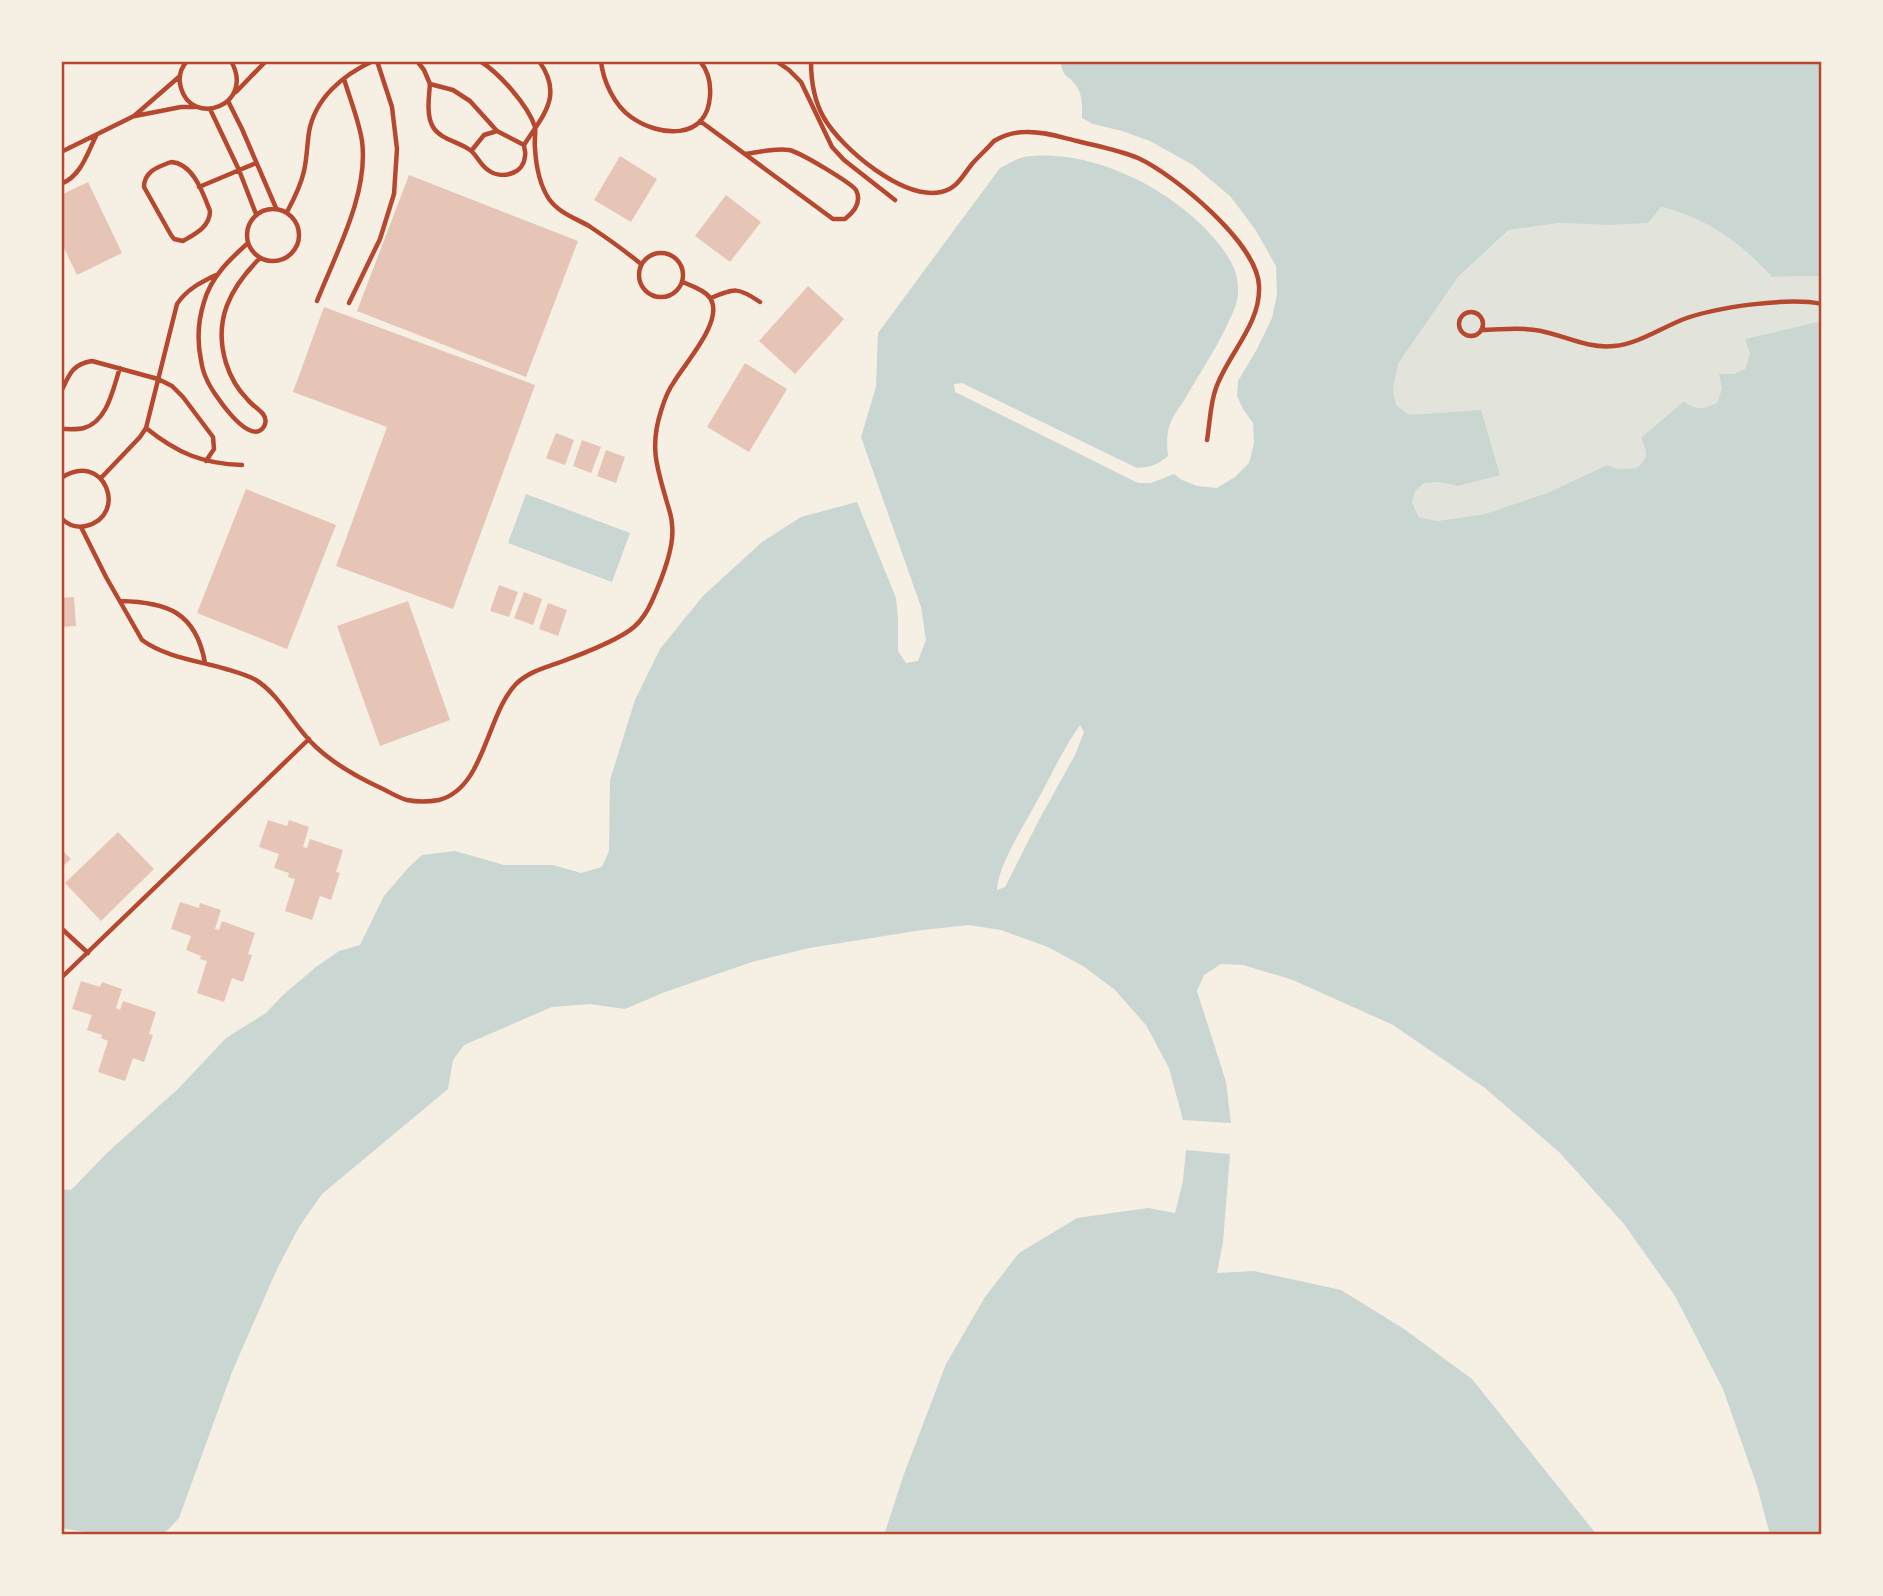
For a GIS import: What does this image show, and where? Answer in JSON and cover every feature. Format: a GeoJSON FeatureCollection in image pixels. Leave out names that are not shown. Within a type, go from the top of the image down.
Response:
{"type":"FeatureCollection","features":[{"type":"Feature","properties":{"kind":"lane"},"geometry":{"type":"LineString","coordinates":[[231,61],[237,71],[235,92]]}},
{"type":"Feature","properties":{"kind":"lane"},"geometry":{"type":"LineString","coordinates":[[134,116],[181,107],[220,107],[228,102],[266,61]]}},
{"type":"Feature","properties":{"kind":"lane"},"geometry":{"type":"LineString","coordinates":[[287,212],[304,172],[315,110],[328,93],[344,79],[375,61],[391,107],[397,149],[394,194],[380,239],[349,303]]}},
{"type":"Feature","properties":{"kind":"lane"},"geometry":{"type":"LineString","coordinates":[[417,61],[424,69],[430,84],[432,126],[440,135],[472,150],[486,170],[498,175],[510,175],[520,168],[526,157],[524,145],[549,106],[552,91],[547,72],[539,61]]}},
{"type":"Feature","properties":{"kind":"lane"},"geometry":{"type":"LineString","coordinates":[[480,61],[506,83],[535,127],[537,169],[541,186],[550,201],[560,211],[600,234],[641,264]]}},
{"type":"Feature","properties":{"kind":"lane"},"geometry":{"type":"LineString","coordinates":[[601,61],[604,78],[615,99],[629,116],[651,128],[669,132],[690,130],[700,121],[709,105],[711,85],[706,69],[700,61]]}},
{"type":"Feature","properties":{"kind":"lane"},"geometry":{"type":"LineString","coordinates":[[776,61],[801,82],[832,147],[844,160],[895,200]]}},
{"type":"Feature","properties":{"kind":"lane"},"geometry":{"type":"LineString","coordinates":[[811,61],[811,79],[817,104],[832,130],[851,150],[883,174],[911,189],[928,193],[953,188],[995,141],[1002,136],[1028,132],[1081,142],[1138,158],[1157,168],[1190,193],[1218,219],[1247,252],[1257,270],[1259,298],[1249,326],[1216,389],[1207,440]]}},
{"type":"Feature","properties":{"kind":"lane"},"geometry":{"type":"LineString","coordinates":[[184,63],[180,85],[190,102],[198,107]]}},
{"type":"Feature","properties":{"kind":"lane"},"geometry":{"type":"LineString","coordinates":[[61,152],[134,116],[180,76]]}},
{"type":"Feature","properties":{"kind":"lane"},"geometry":{"type":"LineString","coordinates":[[317,301],[355,206],[363,173],[362,140],[344,79]]}},
{"type":"Feature","properties":{"kind":"lane"},"geometry":{"type":"LineString","coordinates":[[801,82],[811,79]]}},
{"type":"Feature","properties":{"kind":"lane"},"geometry":{"type":"LineString","coordinates":[[430,84],[453,90],[470,101],[497,131],[524,145]]}},
{"type":"Feature","properties":{"kind":"lane"},"geometry":{"type":"LineString","coordinates":[[228,102],[276,208]]}},
{"type":"Feature","properties":{"kind":"lane"},"geometry":{"type":"LineString","coordinates":[[210,109],[257,214]]}},
{"type":"Feature","properties":{"kind":"lane"},"geometry":{"type":"LineString","coordinates":[[700,121],[833,219],[845,219],[854,212],[858,199],[855,188],[801,154],[789,150],[745,154]]}},
{"type":"Feature","properties":{"kind":"lane"},"geometry":{"type":"LineString","coordinates":[[472,150],[484,135],[497,131]]}},
{"type":"Feature","properties":{"kind":"lane"},"geometry":{"type":"LineString","coordinates":[[61,184],[78,173],[96,136]]}},
{"type":"Feature","properties":{"kind":"lane"},"geometry":{"type":"LineString","coordinates":[[171,162],[187,167],[199,187],[208,205],[210,218],[207,224],[194,234],[183,241],[178,240],[171,235],[147,193],[144,181],[147,174],[171,162]]}},
{"type":"Feature","properties":{"kind":"lane"},"geometry":{"type":"LineString","coordinates":[[199,187],[256,163]]}},
{"type":"Feature","properties":{"kind":"lane"},"geometry":{"type":"LineString","coordinates":[[877,186],[883,174]]}},
{"type":"Feature","properties":{"kind":"lane"},"geometry":{"type":"LineString","coordinates":[[276,208],[287,212],[300,230],[294,252],[282,260],[267,261],[260,258],[248,243],[249,224],[262,210],[276,208]]}},
{"type":"Feature","properties":{"kind":"lane"},"geometry":{"type":"LineString","coordinates":[[248,243],[226,262],[204,299],[198,345],[208,382],[218,400],[252,432],[259,432],[266,420],[264,414],[236,385],[226,365],[222,324],[233,290],[260,258]]}},
{"type":"Feature","properties":{"kind":"lane"},"geometry":{"type":"LineString","coordinates":[[664,252],[676,257],[683,268],[683,282],[677,291],[668,297],[657,298],[648,294],[640,285],[638,274],[641,264],[650,255],[664,252]]}},
{"type":"Feature","properties":{"kind":"lane"},"geometry":{"type":"LineString","coordinates":[[101,478],[140,438],[146,428],[177,303],[196,285],[216,275]]}},
{"type":"Feature","properties":{"kind":"lane"},"geometry":{"type":"LineString","coordinates":[[81,527],[142,640],[166,652],[255,679],[268,689],[316,748],[355,776],[405,800],[440,800],[455,792],[470,776],[507,695],[517,682],[527,675],[634,628],[652,602],[668,557],[673,525],[656,463],[654,439],[672,384],[709,327],[714,312],[710,299],[683,282]]}},
{"type":"Feature","properties":{"kind":"lane"},"geometry":{"type":"LineString","coordinates":[[710,299],[735,290],[745,292],[760,302]]}},
{"type":"Feature","properties":{"kind":"lane"},"geometry":{"type":"LineString","coordinates":[[1481,330],[1482,319],[1474,312],[1463,314],[1459,324],[1463,334],[1473,336],[1481,330],[1533,329],[1577,343],[1609,347],[1643,338],[1706,312],[1798,300],[1822,304]]}},
{"type":"Feature","properties":{"kind":"lane"},"geometry":{"type":"LineString","coordinates":[[61,392],[74,368],[92,361],[158,379],[178,391],[214,437],[214,450],[206,461]]}},
{"type":"Feature","properties":{"kind":"lane"},"geometry":{"type":"LineString","coordinates":[[61,429],[82,428],[93,424],[101,416],[120,368]]}},
{"type":"Feature","properties":{"kind":"lane"},"geometry":{"type":"LineString","coordinates":[[146,428],[164,443],[184,454],[206,461],[242,465]]}},
{"type":"Feature","properties":{"kind":"lane"},"geometry":{"type":"LineString","coordinates":[[61,478],[74,470],[88,470],[101,478],[108,489],[109,502],[104,515],[94,524],[81,527],[67,524],[61,518]]}},
{"type":"Feature","properties":{"kind":"lane"},"geometry":{"type":"LineString","coordinates":[[119,600],[160,605],[188,622],[201,645],[205,663]]}},
{"type":"Feature","properties":{"kind":"lane"},"geometry":{"type":"LineString","coordinates":[[61,978],[309,740]]}},
{"type":"Feature","properties":{"kind":"lane"},"geometry":{"type":"LineString","coordinates":[[61,928],[88,953]]}},
{"type":"Feature","properties":{"kind":"shaded area"},"geometry":{"type":"Polygon","coordinates":[[[1060,61],[1822,61],[1822,279],[1816,276],[1772,277],[1722,233],[1694,218],[1661,207],[1648,223],[1559,223],[1509,230],[1458,277],[1398,364],[1393,388],[1396,405],[1409,415],[1481,410],[1500,475],[1458,486],[1438,482],[1424,483],[1415,491],[1412,503],[1419,517],[1437,521],[1485,514],[1547,493],[1607,465],[1618,469],[1637,468],[1644,461],[1646,454],[1641,438],[1684,401],[1700,408],[1717,403],[1722,389],[1719,374],[1734,374],[1745,369],[1750,354],[1745,339],[1822,321],[1822,1535],[1770,1535],[1757,1486],[1723,1389],[1675,1296],[1624,1224],[1560,1153],[1485,1088],[1393,1025],[1293,980],[1243,965],[1221,964],[1204,975],[1197,991],[1226,1082],[1231,1123],[1183,1120],[1169,1068],[1146,1025],[1115,990],[1083,966],[1048,947],[1001,930],[969,925],[809,948],[752,962],[625,1009],[590,1004],[552,1007],[464,1045],[453,1060],[448,1089],[322,1194],[299,1227],[277,1269],[232,1372],[179,1518],[165,1532],[154,1535],[112,1535],[61,1528],[61,1189],[71,1190],[108,1152],[179,1088],[226,1038],[266,1013],[283,995],[339,951],[360,945],[384,896],[422,855],[455,851],[504,865],[553,865],[581,873],[602,867],[609,851],[610,780],[635,700],[660,649],[703,596],[762,542],[801,517],[857,502],[896,598],[898,651],[906,663],[918,661],[926,640],[921,607],[861,437],[876,387],[878,333],[1000,168],[1024,157],[1075,158],[1127,175],[1152,188],[1195,219],[1222,248],[1236,274],[1238,297],[1218,342],[1171,421],[1167,436],[1168,456],[1154,465],[1137,468],[962,383],[954,384],[955,392],[1138,483],[1151,483],[1174,474],[1197,486],[1217,488],[1235,477],[1249,463],[1254,443],[1253,423],[1237,396],[1238,381],[1272,318],[1277,295],[1276,266],[1255,229],[1230,196],[1193,165],[1150,141],[1093,124],[1082,118],[1079,92],[1064,73],[1060,61]],[[1080,725],[1063,753],[1007,857],[997,890],[1005,887],[1075,755],[1084,732],[1080,725]]]}},
{"type":"Feature","properties":{"kind":"shaded area"},"geometry":{"type":"Polygon","coordinates":[[[1661,207],[1694,218],[1722,233],[1772,277],[1816,276],[1822,279],[1822,321],[1745,339],[1750,354],[1745,369],[1727,383],[1717,403],[1700,408],[1683,402],[1641,438],[1646,454],[1644,461],[1637,468],[1618,469],[1607,465],[1547,493],[1485,514],[1437,521],[1419,517],[1412,503],[1415,491],[1424,482],[1458,486],[1409,415],[1396,405],[1393,388],[1398,364],[1458,277],[1510,230],[1559,223],[1648,223],[1661,207]]]}},
{"type":"Feature","properties":{"kind":"shaded area"},"geometry":{"type":"Polygon","coordinates":[[[526,494],[630,533],[612,582],[508,543],[526,494]]]}},
{"type":"Feature","properties":{"kind":"shaded area"},"geometry":{"type":"Polygon","coordinates":[[[1186,1150],[1230,1154],[1223,1242],[1217,1273],[1254,1271],[1341,1290],[1404,1329],[1472,1379],[1597,1535],[884,1535],[946,1364],[985,1297],[1019,1253],[1077,1218],[1148,1208],[1175,1213],[1183,1181],[1186,1150]]]}},
{"type":"Feature","properties":{"kind":"building"},"geometry":{"type":"Polygon","coordinates":[[[620,156],[657,179],[631,222],[594,200],[620,156]]]}},
{"type":"Feature","properties":{"kind":"building"},"geometry":{"type":"Polygon","coordinates":[[[409,175],[578,241],[526,377],[357,311],[409,175]]]}},
{"type":"Feature","properties":{"kind":"building"},"geometry":{"type":"Polygon","coordinates":[[[88,182],[122,253],[77,275],[61,242],[61,195],[88,182]]]}},
{"type":"Feature","properties":{"kind":"building"},"geometry":{"type":"Polygon","coordinates":[[[726,195],[761,222],[730,262],[695,236],[726,195]]]}},
{"type":"Feature","properties":{"kind":"building"},"geometry":{"type":"Polygon","coordinates":[[[808,286],[844,319],[795,374],[759,341],[808,286]]]}},
{"type":"Feature","properties":{"kind":"building"},"geometry":{"type":"Polygon","coordinates":[[[324,307],[535,385],[453,609],[336,566],[387,427],[293,392],[324,307]]]}},
{"type":"Feature","properties":{"kind":"building"},"geometry":{"type":"Polygon","coordinates":[[[745,363],[787,389],[749,452],[707,427],[745,363]]]}},
{"type":"Feature","properties":{"kind":"building"},"geometry":{"type":"Polygon","coordinates":[[[556,433],[574,440],[565,465],[546,458],[556,433]]]}},
{"type":"Feature","properties":{"kind":"building"},"geometry":{"type":"Polygon","coordinates":[[[582,440],[601,447],[591,473],[573,466],[582,440]]]}},
{"type":"Feature","properties":{"kind":"building"},"geometry":{"type":"Polygon","coordinates":[[[606,450],[625,457],[616,483],[597,476],[606,450]]]}},
{"type":"Feature","properties":{"kind":"building"},"geometry":{"type":"Polygon","coordinates":[[[246,489],[336,525],[287,649],[197,613],[246,489]]]}},
{"type":"Feature","properties":{"kind":"building"},"geometry":{"type":"Polygon","coordinates":[[[499,585],[518,592],[509,617],[490,611],[499,585]]]}},
{"type":"Feature","properties":{"kind":"building"},"geometry":{"type":"Polygon","coordinates":[[[524,592],[542,599],[533,625],[514,618],[524,592]]]}},
{"type":"Feature","properties":{"kind":"building"},"geometry":{"type":"Polygon","coordinates":[[[74,597],[76,626],[61,627],[61,598],[74,597]]]}},
{"type":"Feature","properties":{"kind":"building"},"geometry":{"type":"Polygon","coordinates":[[[408,601],[450,720],[380,746],[337,626],[408,601]]]}},
{"type":"Feature","properties":{"kind":"building"},"geometry":{"type":"Polygon","coordinates":[[[548,603],[567,610],[558,636],[539,629],[548,603]]]}},
{"type":"Feature","properties":{"kind":"building"},"geometry":{"type":"Polygon","coordinates":[[[268,820],[287,826],[289,820],[309,827],[303,847],[307,848],[310,839],[343,850],[336,872],[340,873],[331,900],[320,896],[312,920],[285,911],[295,879],[288,877],[289,873],[274,868],[279,854],[259,847],[268,820]]]}},
{"type":"Feature","properties":{"kind":"building"},"geometry":{"type":"Polygon","coordinates":[[[118,832],[154,869],[101,921],[65,883],[118,832]]]}},
{"type":"Feature","properties":{"kind":"building"},"geometry":{"type":"Polygon","coordinates":[[[61,849],[71,859],[61,868],[61,849]]]}},
{"type":"Feature","properties":{"kind":"building"},"geometry":{"type":"Polygon","coordinates":[[[180,902],[199,908],[200,903],[221,910],[215,929],[219,930],[222,921],[255,933],[248,954],[252,955],[243,982],[232,978],[224,1002],[197,993],[207,961],[186,950],[191,936],[171,929],[180,902]]]}},
{"type":"Feature","properties":{"kind":"building"},"geometry":{"type":"Polygon","coordinates":[[[81,981],[100,987],[102,982],[122,989],[116,1008],[120,1010],[123,1001],[156,1012],[149,1034],[153,1035],[144,1062],[133,1058],[125,1081],[98,1072],[108,1041],[101,1038],[102,1035],[87,1030],[92,1015],[72,1009],[81,981]]]}}]}
